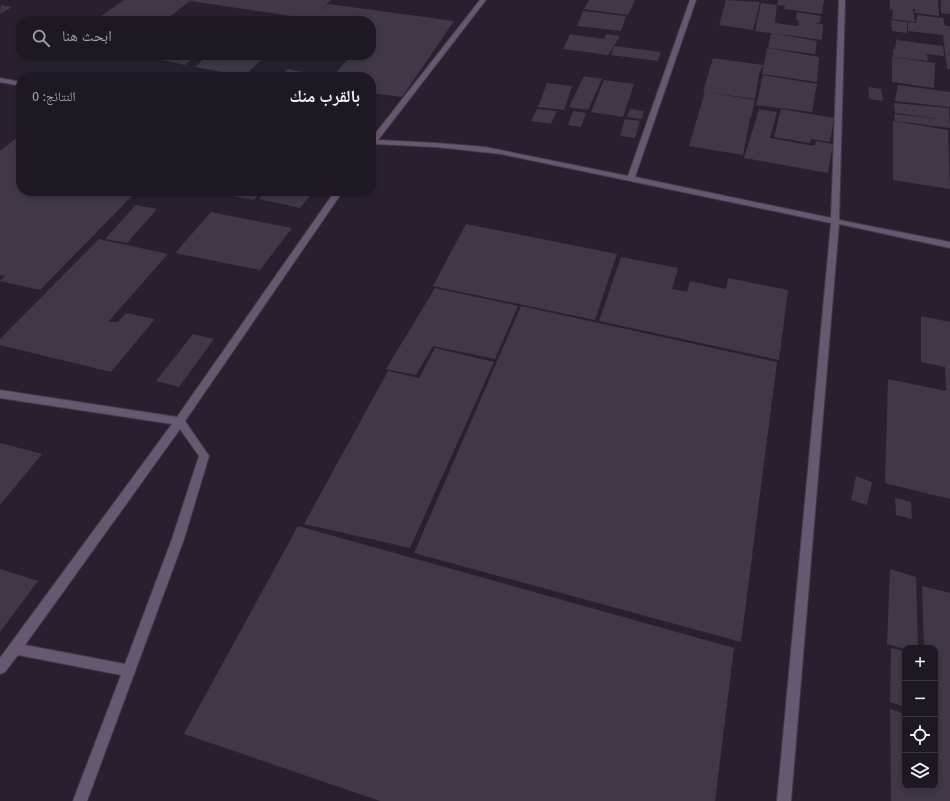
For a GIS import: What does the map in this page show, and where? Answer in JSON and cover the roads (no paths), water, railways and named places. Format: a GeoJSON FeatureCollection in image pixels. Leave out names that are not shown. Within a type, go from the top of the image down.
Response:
{"type":"FeatureCollection","features":[{"type":"Feature","properties":{"kind":"lane"},"geometry":{"type":"LineString","coordinates":[[376,137],[483,0]]}},
{"type":"Feature","properties":{"kind":"lane"},"geometry":{"type":"LineString","coordinates":[[631,178],[693,0]]}},
{"type":"Feature","properties":{"kind":"lane"},"geometry":{"type":"LineString","coordinates":[[784,801],[835,222],[842,0]]}},
{"type":"Feature","properties":{"kind":"lane"},"geometry":{"type":"LineString","coordinates":[[0,80],[16,83]]}},
{"type":"Feature","properties":{"kind":"lane"},"geometry":{"type":"LineString","coordinates":[[376,143],[410,142],[461,146],[631,178],[950,245]]}},
{"type":"Feature","properties":{"kind":"lane"},"geometry":{"type":"LineString","coordinates":[[0,668],[180,421],[336,196]]}},
{"type":"Feature","properties":{"kind":"lane"},"geometry":{"type":"LineString","coordinates":[[0,394],[180,421],[204,456],[178,539],[80,801]]}},
{"type":"Feature","properties":{"kind":"lane"},"geometry":{"type":"LineString","coordinates":[[15,649],[129,671]]}}]}
